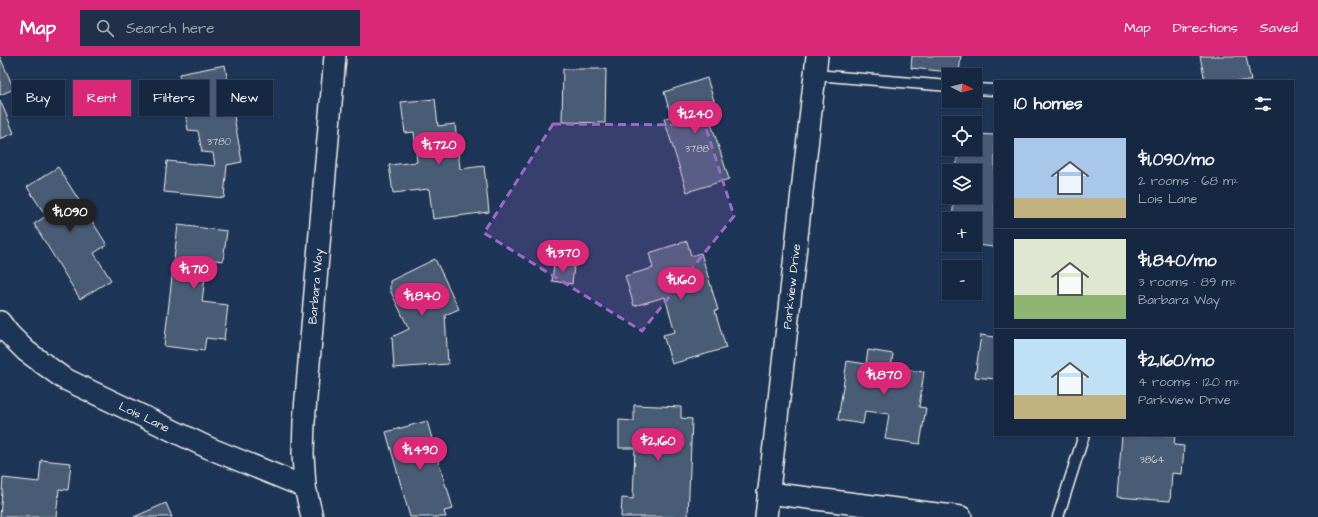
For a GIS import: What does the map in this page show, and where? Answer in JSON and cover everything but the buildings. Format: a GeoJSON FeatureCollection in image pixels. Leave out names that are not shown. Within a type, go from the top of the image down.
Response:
{"type":"FeatureCollection","features":[{"type":"Feature","properties":{"kind":"street","name":"Barbara Way"},"geometry":{"type":"LineString","coordinates":[[312,517],[305,487],[303,454],[306,391],[335,56]]}},
{"type":"Feature","properties":{"kind":"street","name":"Parkview Drive"},"geometry":{"type":"LineString","coordinates":[[766,517],[816,65]]}},
{"type":"Feature","properties":{"kind":"street","name":"Lois Lane"},"geometry":{"type":"LineString","coordinates":[[0,322],[9,334],[26,351],[63,378],[209,448],[305,487]]}},
{"type":"Feature","properties":{"kind":"street"},"geometry":{"type":"LineString","coordinates":[[768,494],[961,517]]}},
{"type":"Feature","properties":{"kind":"lane"},"geometry":{"type":"LineString","coordinates":[[816,65],[942,85]]}},
{"type":"Feature","properties":{"kind":"lane"},"geometry":{"type":"LineString","coordinates":[[982,89],[994,90]]}},
{"type":"Feature","properties":{"kind":"lane"},"geometry":{"type":"LineString","coordinates":[[1058,517],[1084,436]]}},
{"type":"Feature","properties":{"kind":"highlighted area"},"geometry":{"type":"Polygon","coordinates":[[[553,124],[705,125],[734,216],[642,331],[484,233],[553,124]]]}}]}
